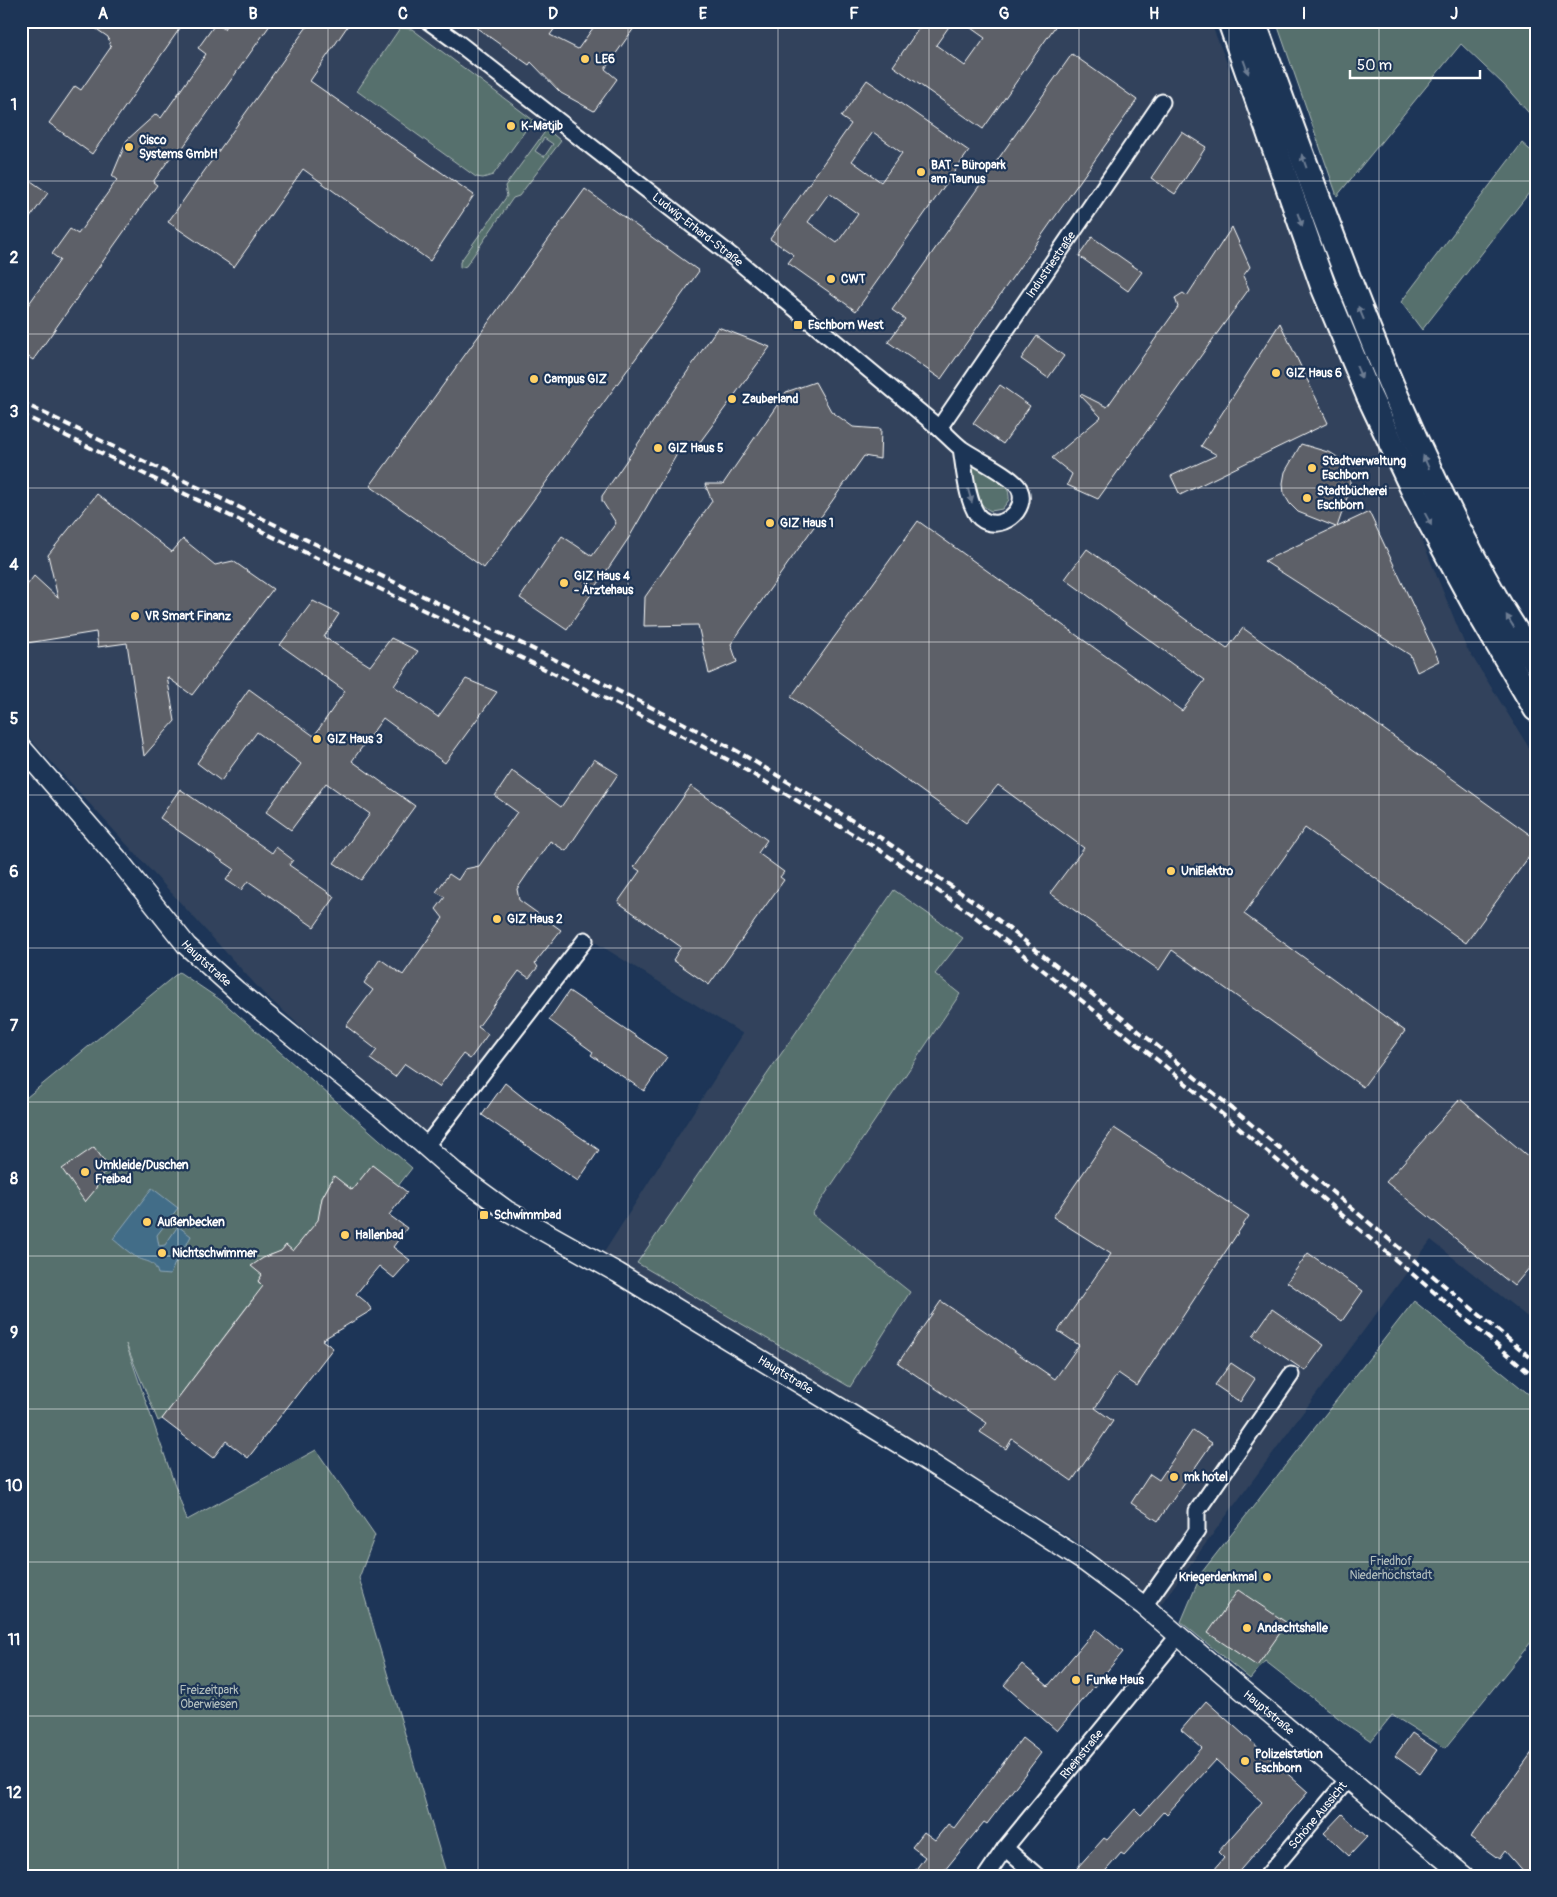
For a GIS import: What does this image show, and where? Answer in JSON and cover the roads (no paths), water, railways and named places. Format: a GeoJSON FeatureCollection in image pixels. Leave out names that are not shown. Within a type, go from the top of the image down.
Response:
{"type":"FeatureCollection","features":[{"type":"Feature","properties":{"kind":"highway"},"geometry":{"type":"LineString","coordinates":[[1230,21],[1324,286],[1369,396],[1418,500],[1476,607],[1536,709]]}},
{"type":"Feature","properties":{"kind":"highway"},"geometry":{"type":"LineString","coordinates":[[1254,21],[1346,278],[1394,390],[1439,490],[1487,582],[1536,662]]}},
{"type":"Feature","properties":{"kind":"street","name":"Ludwig-Erhard-Straße"},"geometry":{"type":"LineString","coordinates":[[428,21],[458,42],[733,257],[961,448],[1008,478],[1018,488],[1020,495],[1020,504],[1008,520],[999,523],[989,522],[980,518],[968,488],[961,448]]}},
{"type":"Feature","properties":{"kind":"street","name":"Industriestraße"},"geometry":{"type":"LineString","coordinates":[[939,428],[1162,102]]}},
{"type":"Feature","properties":{"kind":"street","name":"Hauptstraße"},"geometry":{"type":"LineString","coordinates":[[21,747],[117,858],[187,946],[237,991],[426,1146],[458,1175],[493,1202],[618,1273],[921,1457],[1072,1553],[1144,1606],[1464,1876]]}},
{"type":"Feature","properties":{"kind":"street"},"geometry":{"type":"LineString","coordinates":[[426,1146],[585,940]]}},
{"type":"Feature","properties":{"kind":"street"},"geometry":{"type":"LineString","coordinates":[[1144,1606],[1197,1532],[1197,1511],[1291,1375]]}},
{"type":"Feature","properties":{"kind":"street","name":"Rheinstraße"},"geometry":{"type":"LineString","coordinates":[[986,1876],[1005,1848],[1179,1635]]}},
{"type":"Feature","properties":{"kind":"street","name":"Schöne Aussicht"},"geometry":{"type":"LineString","coordinates":[[1267,1876],[1348,1779]]}},
{"type":"Feature","properties":{"kind":"street"},"geometry":{"type":"LineString","coordinates":[[1005,1848],[1037,1876]]}},
{"type":"Feature","properties":{"kind":"waterway"},"geometry":{"type":"LineString","coordinates":[[21,1873],[24,1876]]}},
{"type":"Feature","properties":{"kind":"railway"},"geometry":{"type":"LineString","coordinates":[[21,402],[689,726],[737,751],[881,838],[983,908],[1155,1044],[1536,1362]]}},
{"type":"Feature","properties":{"kind":"railway"},"geometry":{"type":"LineString","coordinates":[[21,414],[684,737],[734,763],[881,851],[974,916],[1165,1066],[1536,1378]]}},
{"type":"Feature","properties":{"kind":"place","name":"LE6"},"geometry":{"type":"Point","coordinates":[585,59]}},
{"type":"Feature","properties":{"kind":"place","name":"K-Matjib"},"geometry":{"type":"Point","coordinates":[511,126]}},
{"type":"Feature","properties":{"kind":"place","name":"Cisco Systems GmbH"},"geometry":{"type":"Point","coordinates":[129,147]}},
{"type":"Feature","properties":{"kind":"place","name":"BAT - Büropark am Taunus"},"geometry":{"type":"Point","coordinates":[921,172]}},
{"type":"Feature","properties":{"kind":"place","name":"CWT"},"geometry":{"type":"Point","coordinates":[831,279]}},
{"type":"Feature","properties":{"kind":"place","name":"Eschborn West"},"geometry":{"type":"Point","coordinates":[798,325]}},
{"type":"Feature","properties":{"kind":"place","name":"GIZ Haus 6"},"geometry":{"type":"Point","coordinates":[1276,373]}},
{"type":"Feature","properties":{"kind":"place","name":"Campus GIZ"},"geometry":{"type":"Point","coordinates":[534,379]}},
{"type":"Feature","properties":{"kind":"place","name":"Zauberland"},"geometry":{"type":"Point","coordinates":[732,399]}},
{"type":"Feature","properties":{"kind":"place","name":"GIZ Haus 5"},"geometry":{"type":"Point","coordinates":[658,448]}},
{"type":"Feature","properties":{"kind":"place","name":"Stadtverwaltung Eschborn"},"geometry":{"type":"Point","coordinates":[1312,468]}},
{"type":"Feature","properties":{"kind":"place","name":"Stadtbücherei Eschborn"},"geometry":{"type":"Point","coordinates":[1307,498]}},
{"type":"Feature","properties":{"kind":"place","name":"GIZ Haus 1"},"geometry":{"type":"Point","coordinates":[770,523]}},
{"type":"Feature","properties":{"kind":"place","name":"GIZ Haus 4 - Ärztehaus"},"geometry":{"type":"Point","coordinates":[564,583]}},
{"type":"Feature","properties":{"kind":"place","name":"VR Smart Finanz"},"geometry":{"type":"Point","coordinates":[135,616]}},
{"type":"Feature","properties":{"kind":"place","name":"GIZ Haus 3"},"geometry":{"type":"Point","coordinates":[317,739]}},
{"type":"Feature","properties":{"kind":"place","name":"UniElektro"},"geometry":{"type":"Point","coordinates":[1171,871]}},
{"type":"Feature","properties":{"kind":"place","name":"GIZ Haus 2"},"geometry":{"type":"Point","coordinates":[497,919]}},
{"type":"Feature","properties":{"kind":"place","name":"Umkleide/Duschen Freibad"},"geometry":{"type":"Point","coordinates":[85,1172]}},
{"type":"Feature","properties":{"kind":"place","name":"Schwimmbad"},"geometry":{"type":"Point","coordinates":[484,1215]}},
{"type":"Feature","properties":{"kind":"place","name":"Außenbecken"},"geometry":{"type":"Point","coordinates":[147,1222]}},
{"type":"Feature","properties":{"kind":"place","name":"Hallenbad"},"geometry":{"type":"Point","coordinates":[345,1235]}},
{"type":"Feature","properties":{"kind":"place","name":"Nichtschwimmer"},"geometry":{"type":"Point","coordinates":[162,1253]}},
{"type":"Feature","properties":{"kind":"place","name":"mk hotel"},"geometry":{"type":"Point","coordinates":[1174,1477]}},
{"type":"Feature","properties":{"kind":"place","name":"Kriegerdenkmal"},"geometry":{"type":"Point","coordinates":[1267,1577]}},
{"type":"Feature","properties":{"kind":"place","name":"Andachtshalle"},"geometry":{"type":"Point","coordinates":[1247,1628]}},
{"type":"Feature","properties":{"kind":"place","name":"Funke Haus"},"geometry":{"type":"Point","coordinates":[1076,1680]}},
{"type":"Feature","properties":{"kind":"place","name":"Polizeistation Eschborn"},"geometry":{"type":"Point","coordinates":[1245,1761]}},
{"type":"Feature","properties":{"kind":"park label","name":"Friedhof Niederhöchstadt"},"geometry":{"type":"Point","coordinates":[1391,1568]}},
{"type":"Feature","properties":{"kind":"park label","name":"Freizeitpark Oberwiesen"},"geometry":{"type":"Point","coordinates":[209,1697]}}]}
